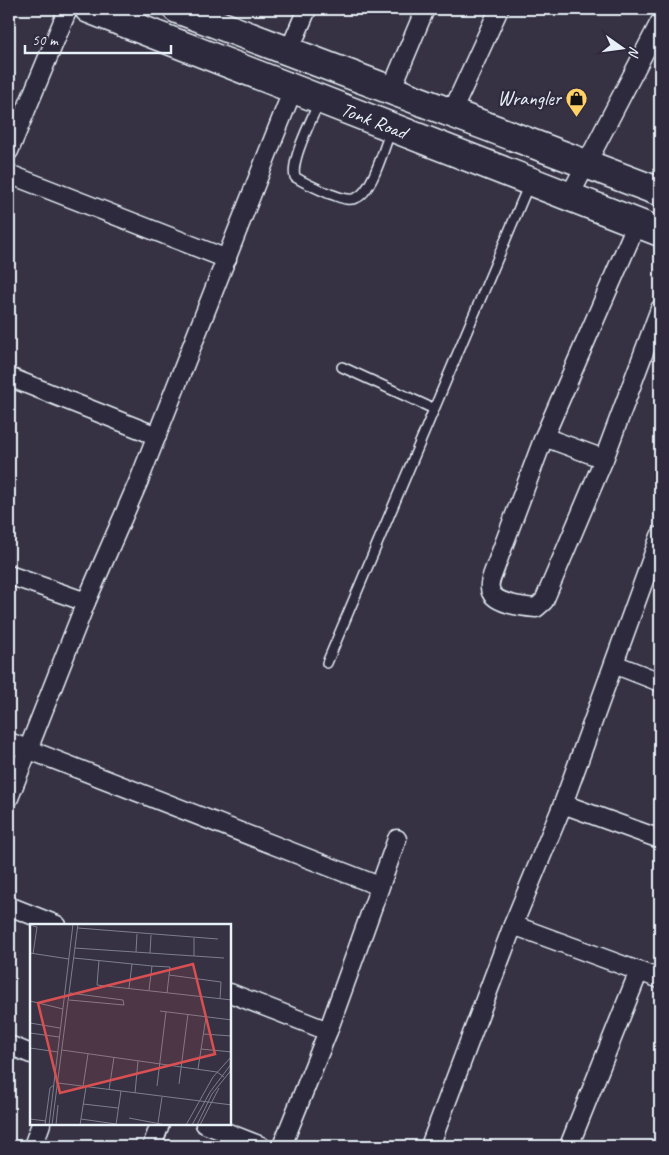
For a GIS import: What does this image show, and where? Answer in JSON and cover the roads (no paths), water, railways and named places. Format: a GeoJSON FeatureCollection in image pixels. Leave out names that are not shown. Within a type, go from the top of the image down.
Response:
{"type":"FeatureCollection","features":[{"type":"Feature","properties":{"kind":"main road","name":"Tonk Road"},"geometry":{"type":"LineString","coordinates":[[89,9],[648,228]]}},
{"type":"Feature","properties":{"kind":"main road","name":"Tonk Road"},"geometry":{"type":"LineString","coordinates":[[177,9],[660,192]]}},
{"type":"Feature","properties":{"kind":"street"},"geometry":{"type":"LineString","coordinates":[[9,151],[68,9]]}},
{"type":"Feature","properties":{"kind":"street"},"geometry":{"type":"LineString","coordinates":[[289,51],[307,9]]}},
{"type":"Feature","properties":{"kind":"street"},"geometry":{"type":"LineString","coordinates":[[391,90],[424,9]]}},
{"type":"Feature","properties":{"kind":"street"},"geometry":{"type":"LineString","coordinates":[[452,112],[499,9]]}},
{"type":"Feature","properties":{"kind":"street"},"geometry":{"type":"LineString","coordinates":[[569,197],[660,22]]}},
{"type":"Feature","properties":{"kind":"street"},"geometry":{"type":"LineString","coordinates":[[9,798],[86,602],[140,478],[293,89]]}},
{"type":"Feature","properties":{"kind":"street"},"geometry":{"type":"LineString","coordinates":[[9,174],[227,259]]}},
{"type":"Feature","properties":{"kind":"street"},"geometry":{"type":"LineString","coordinates":[[648,228],[544,437],[492,576],[490,588],[494,596],[502,602],[536,608],[544,601],[604,459],[660,309]]}},
{"type":"Feature","properties":{"kind":"street"},"geometry":{"type":"LineString","coordinates":[[9,377],[156,436]]}},
{"type":"Feature","properties":{"kind":"street"},"geometry":{"type":"LineString","coordinates":[[544,437],[604,459]]}},
{"type":"Feature","properties":{"kind":"street"},"geometry":{"type":"LineString","coordinates":[[430,1146],[513,926],[563,804],[660,536]]}},
{"type":"Feature","properties":{"kind":"street"},"geometry":{"type":"LineString","coordinates":[[9,575],[86,602]]}},
{"type":"Feature","properties":{"kind":"street"},"geometry":{"type":"LineString","coordinates":[[614,664],[660,682]]}},
{"type":"Feature","properties":{"kind":"street"},"geometry":{"type":"LineString","coordinates":[[9,742],[379,886]]}},
{"type":"Feature","properties":{"kind":"street"},"geometry":{"type":"LineString","coordinates":[[563,804],[660,840]]}},
{"type":"Feature","properties":{"kind":"street"},"geometry":{"type":"LineString","coordinates":[[282,1146],[328,1031],[397,838]]}},
{"type":"Feature","properties":{"kind":"street"},"geometry":{"type":"LineString","coordinates":[[9,906],[54,924]]}},
{"type":"Feature","properties":{"kind":"street"},"geometry":{"type":"LineString","coordinates":[[513,926],[660,979]]}},
{"type":"Feature","properties":{"kind":"street"},"geometry":{"type":"LineString","coordinates":[[569,1146],[639,971]]}},
{"type":"Feature","properties":{"kind":"street"},"geometry":{"type":"LineString","coordinates":[[231,993],[328,1031]]}},
{"type":"Feature","properties":{"kind":"street"},"geometry":{"type":"LineString","coordinates":[[9,1045],[30,1054]]}},
{"type":"Feature","properties":{"kind":"street"},"geometry":{"type":"LineString","coordinates":[[33,1146],[41,1125]]}},
{"type":"Feature","properties":{"kind":"street"},"geometry":{"type":"LineString","coordinates":[[152,1146],[160,1125]]}},
{"type":"Feature","properties":{"kind":"street"},"geometry":{"type":"LineString","coordinates":[[208,1125],[261,1146]]}},
{"type":"Feature","properties":{"kind":"lane"},"geometry":{"type":"LineString","coordinates":[[320,99],[297,156],[293,172],[295,177],[321,191],[346,199],[355,199],[361,195],[370,182],[392,127]]}},
{"type":"Feature","properties":{"kind":"lane"},"geometry":{"type":"LineString","coordinates":[[327,663],[530,181]]}},
{"type":"Feature","properties":{"kind":"lane"},"geometry":{"type":"LineString","coordinates":[[342,366],[434,409]]}},
{"type":"Feature","properties":{"kind":"place","name":"Wrangler"},"geometry":{"type":"Point","coordinates":[577,117]}}]}
